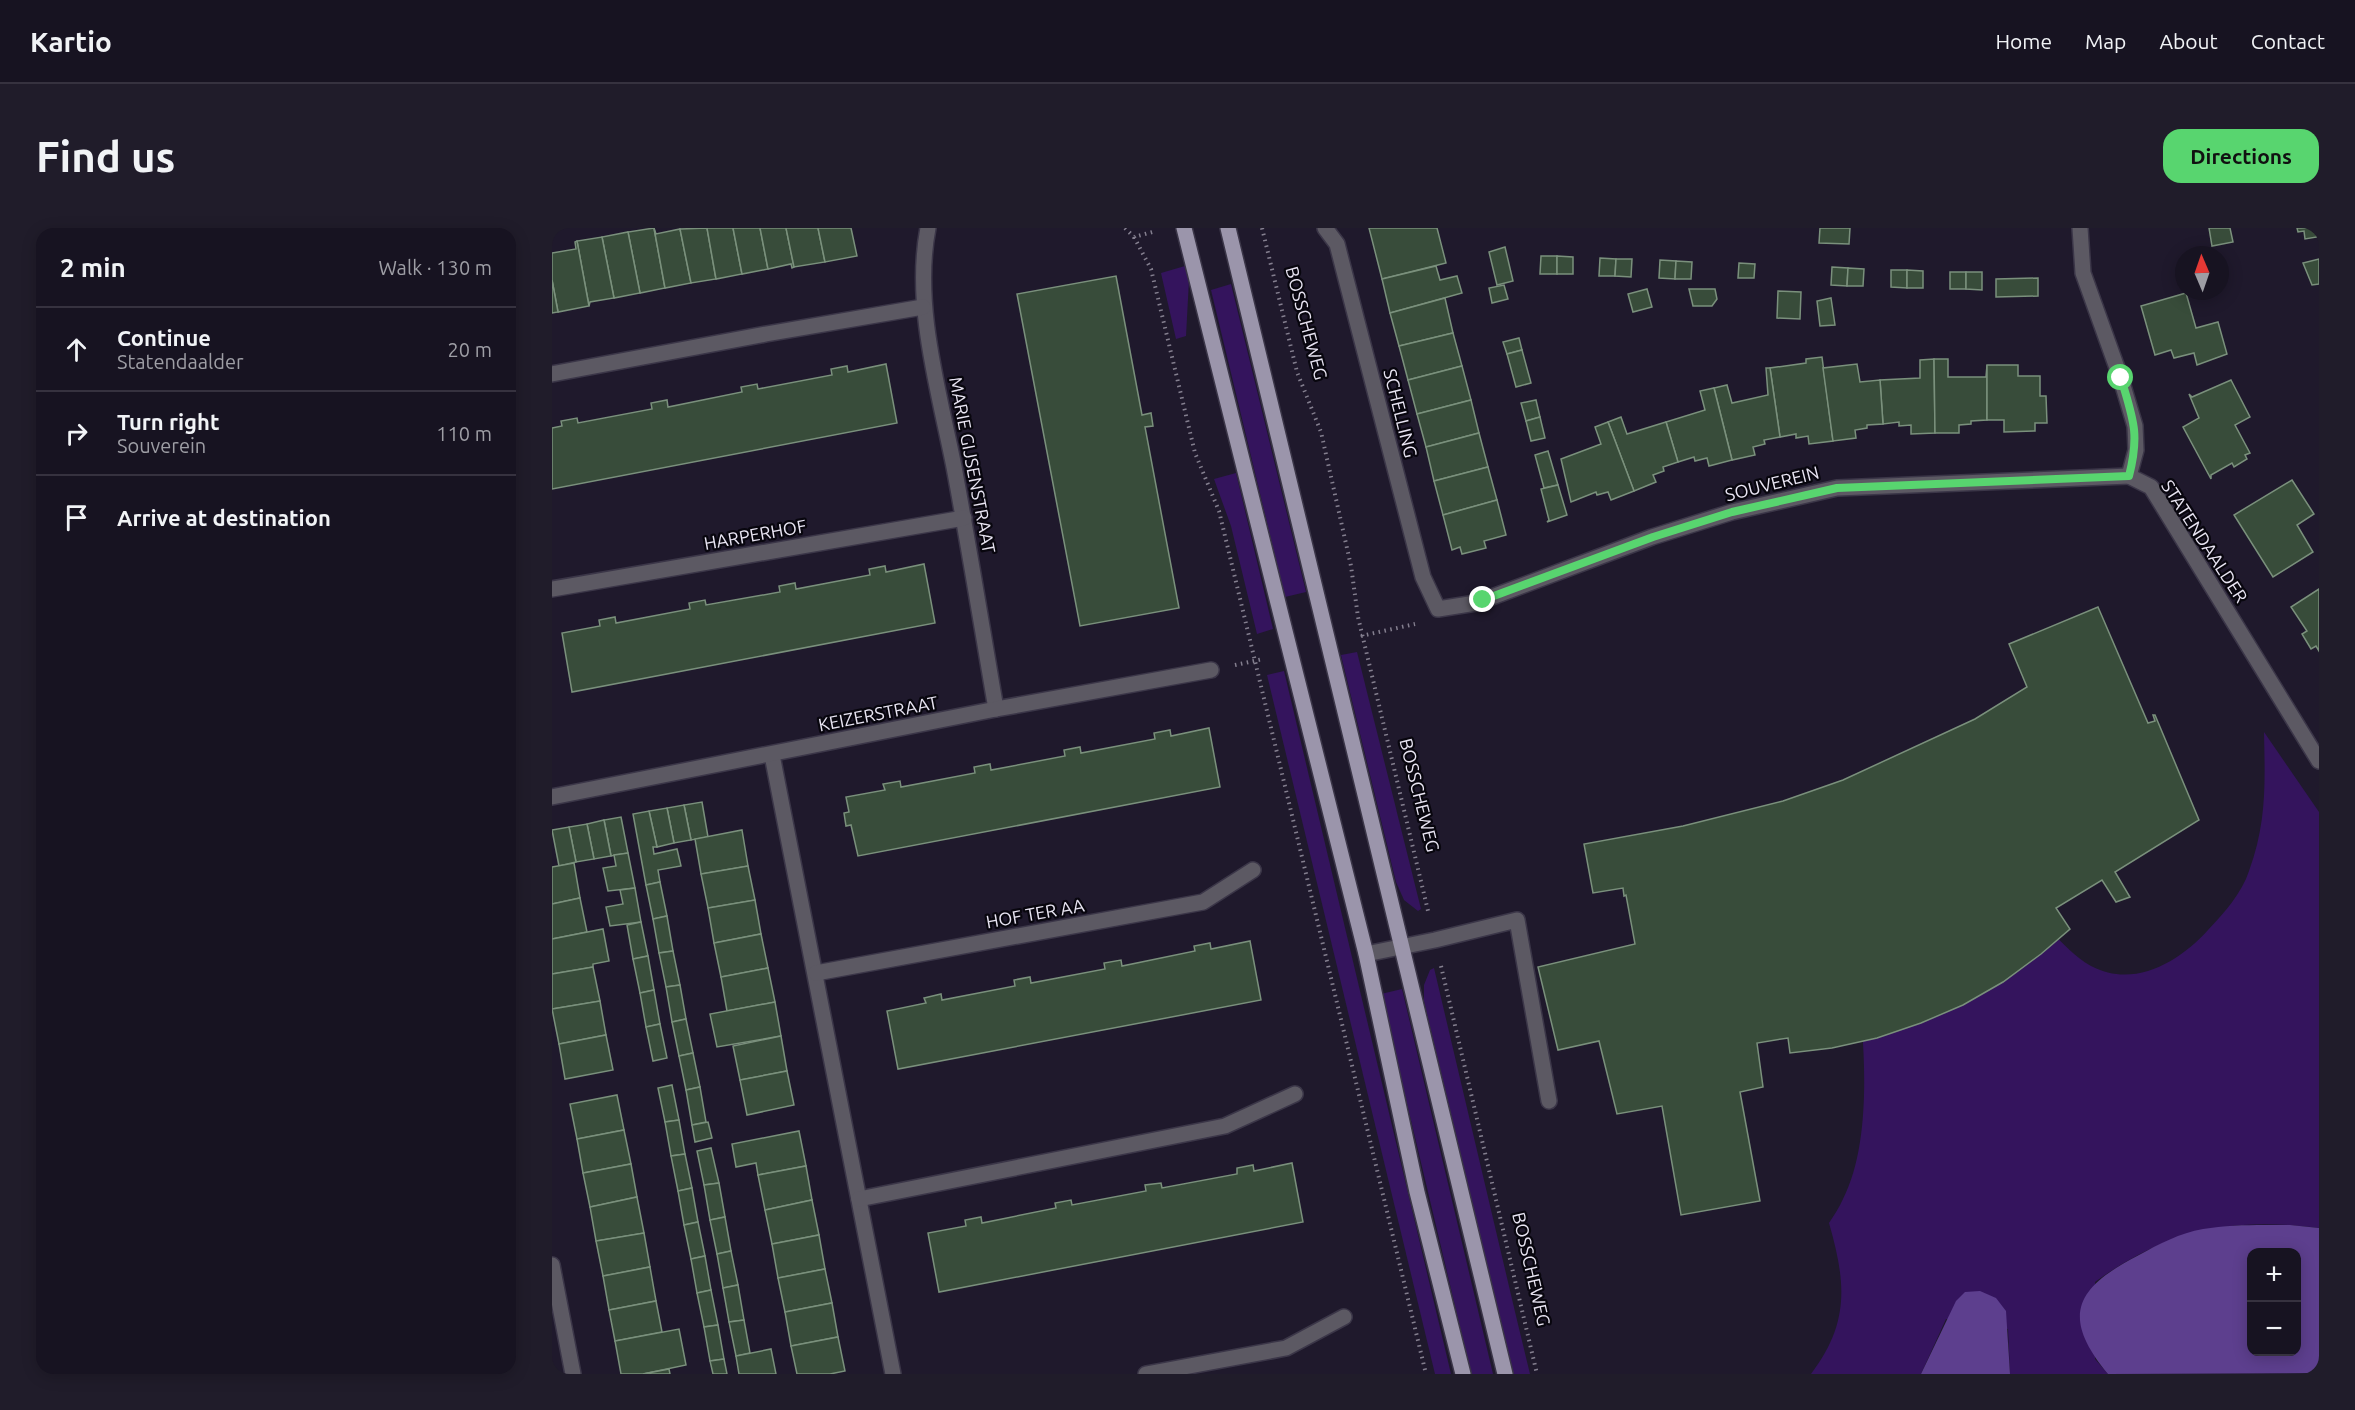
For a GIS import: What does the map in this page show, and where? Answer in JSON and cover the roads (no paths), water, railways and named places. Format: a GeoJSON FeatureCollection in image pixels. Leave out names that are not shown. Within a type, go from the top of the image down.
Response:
{"type":"FeatureCollection","features":[{"type":"Feature","properties":{"kind":"main road"},"geometry":{"type":"LineString","coordinates":[[1184,228],[1366,954],[1418,1192],[1463,1374]]}},
{"type":"Feature","properties":{"kind":"main road"},"geometry":{"type":"LineString","coordinates":[[1228,228],[1505,1374]]}},
{"type":"Feature","properties":{"kind":"street","name":"MARIE GIJSENSTRAAT"},"geometry":{"type":"LineString","coordinates":[[928,228],[923,251],[923,307],[964,518],[996,709]]}},
{"type":"Feature","properties":{"kind":"street","name":"SCHELLING"},"geometry":{"type":"LineString","coordinates":[[1325,228],[1337,244],[1423,577],[1438,609]]}},
{"type":"Feature","properties":{"kind":"street"},"geometry":{"type":"LineString","coordinates":[[2080,228],[2083,273],[2121,378],[2135,426],[2136,450],[2129,476]]}},
{"type":"Feature","properties":{"kind":"street"},"geometry":{"type":"LineString","coordinates":[[552,374],[923,307]]}},
{"type":"Feature","properties":{"kind":"street","name":"SOUVEREIN"},"geometry":{"type":"LineString","coordinates":[[1438,609],[1476,603],[1653,537],[1732,512],[1837,488],[2129,476]]}},
{"type":"Feature","properties":{"kind":"street","name":"STATENDAALDER"},"geometry":{"type":"LineString","coordinates":[[2129,476],[2151,487],[2319,761]]}},
{"type":"Feature","properties":{"kind":"street","name":"HARPERHOF"},"geometry":{"type":"LineString","coordinates":[[552,589],[964,518]]}},
{"type":"Feature","properties":{"kind":"street","name":"KEIZERSTRAAT"},"geometry":{"type":"LineString","coordinates":[[552,797],[996,709],[1211,670]]}},
{"type":"Feature","properties":{"kind":"street"},"geometry":{"type":"LineString","coordinates":[[772,755],[893,1374]]}},
{"type":"Feature","properties":{"kind":"street","name":"HOF TER AA"},"geometry":{"type":"LineString","coordinates":[[816,973],[1203,902],[1253,870]]}},
{"type":"Feature","properties":{"kind":"street"},"geometry":{"type":"LineString","coordinates":[[1366,954],[1517,920],[1549,1101]]}},
{"type":"Feature","properties":{"kind":"street"},"geometry":{"type":"LineString","coordinates":[[859,1199],[1225,1126],[1295,1094]]}},
{"type":"Feature","properties":{"kind":"street"},"geometry":{"type":"LineString","coordinates":[[552,1265],[573,1374]]}},
{"type":"Feature","properties":{"kind":"street"},"geometry":{"type":"LineString","coordinates":[[1146,1374],[1286,1348],[1344,1317]]}}]}
